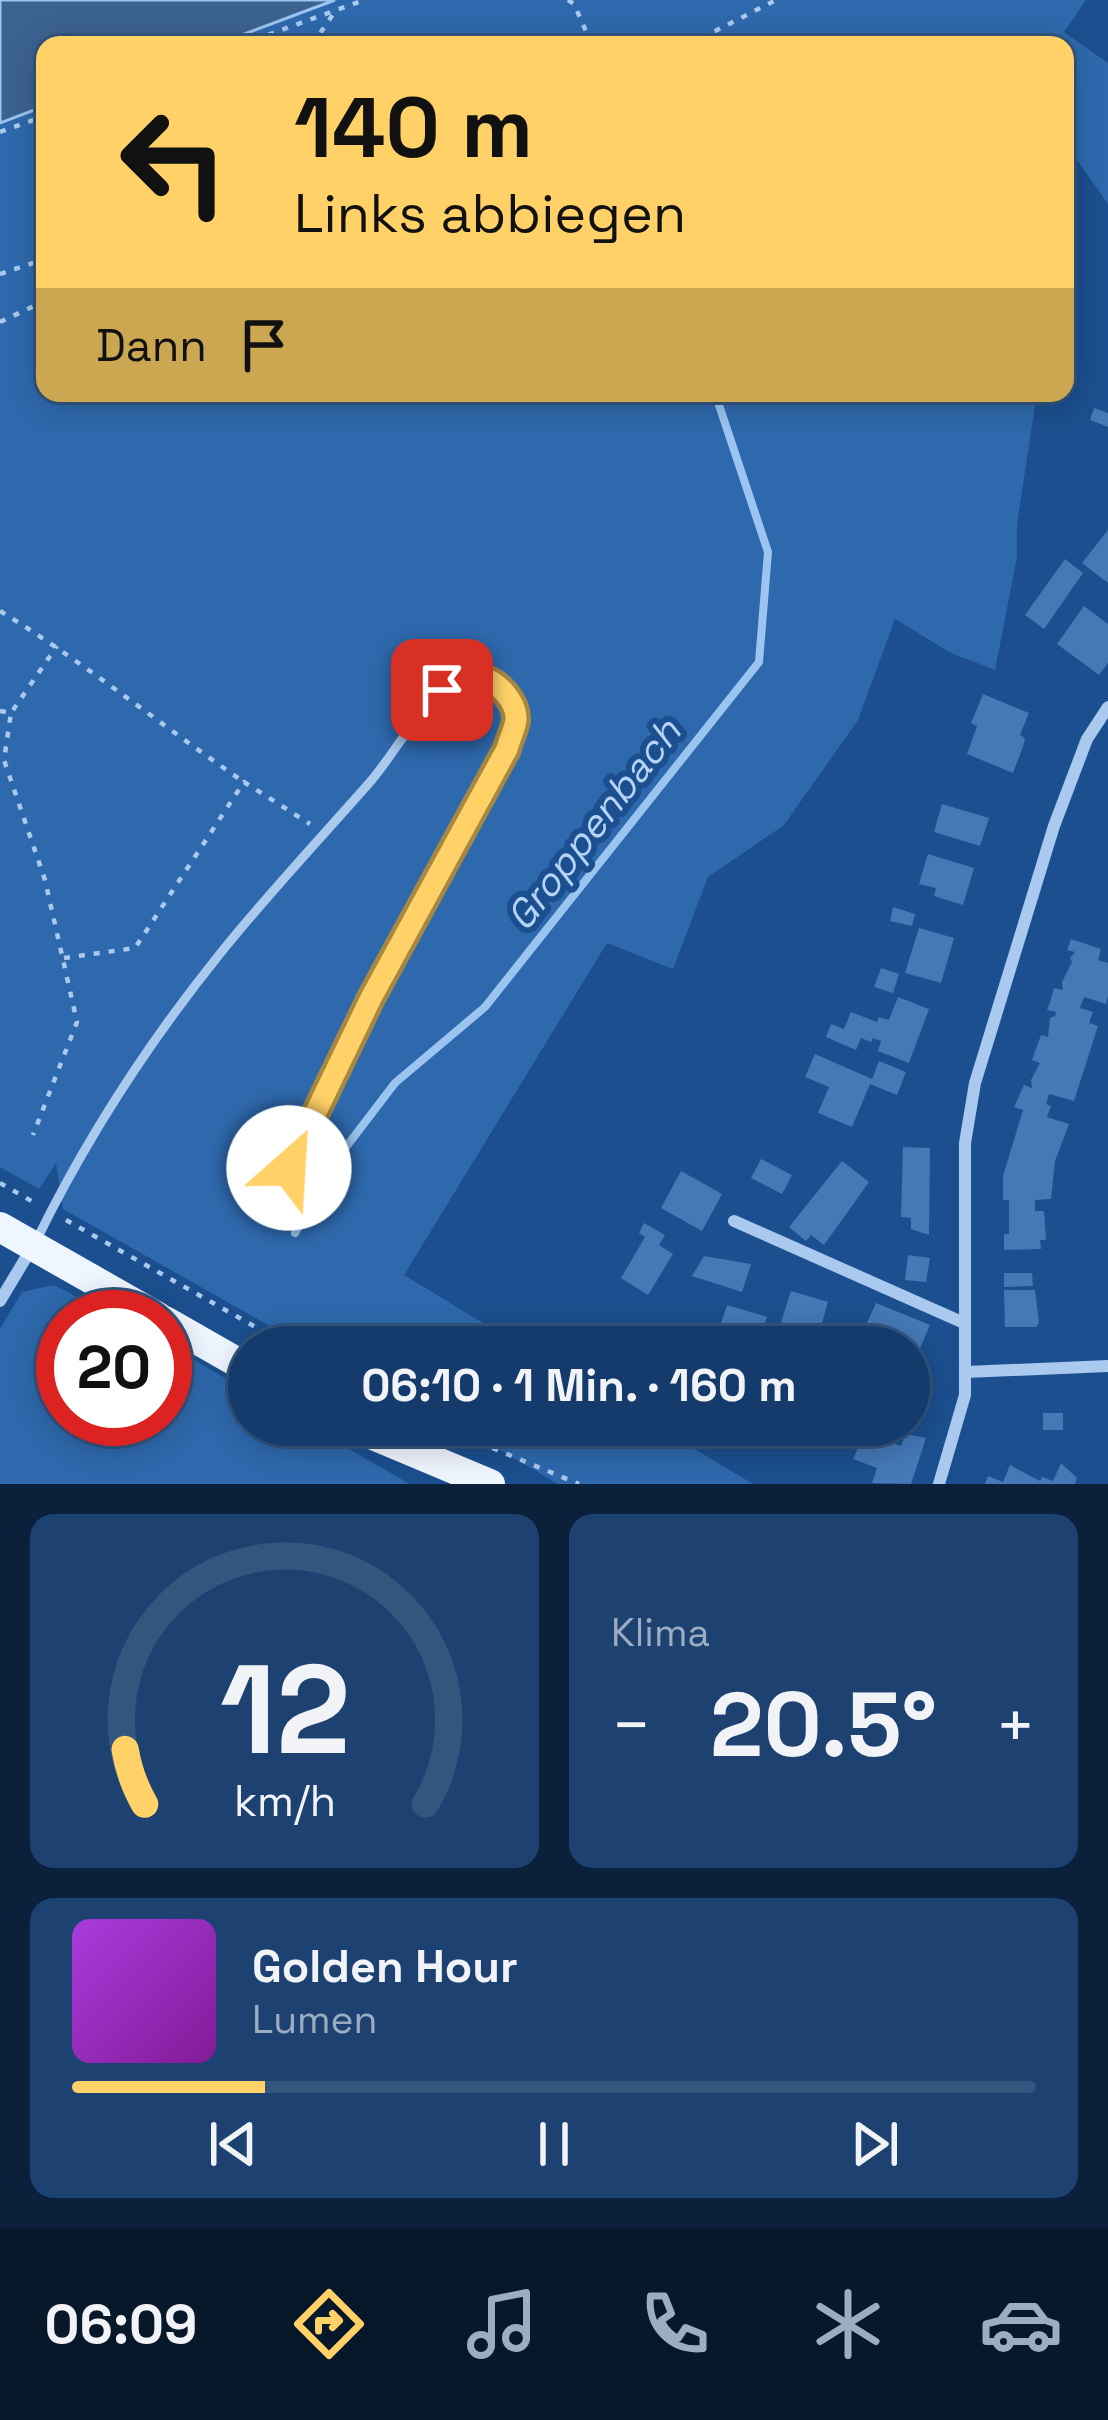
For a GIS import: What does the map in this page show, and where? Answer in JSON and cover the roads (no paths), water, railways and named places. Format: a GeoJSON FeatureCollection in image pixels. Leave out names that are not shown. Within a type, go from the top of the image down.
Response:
{"type":"FeatureCollection","features":[{"type":"Feature","properties":{"kind":"main road"},"geometry":{"type":"LineString","coordinates":[[0,1227],[111,1290]]}},
{"type":"Feature","properties":{"kind":"main road"},"geometry":{"type":"LineString","coordinates":[[192,1336],[228,1357]]}},
{"type":"Feature","properties":{"kind":"main road"},"geometry":{"type":"LineString","coordinates":[[381,1446],[437,1484]]}},
{"type":"Feature","properties":{"kind":"main road"},"geometry":{"type":"LineString","coordinates":[[397,1446],[490,1484]]}},
{"type":"Feature","properties":{"kind":"street"},"geometry":{"type":"LineString","coordinates":[[939,1484],[965,1395],[965,1143],[975,1083],[1054,826],[1088,739],[1108,707]]}},
{"type":"Feature","properties":{"kind":"street"},"geometry":{"type":"LineString","coordinates":[[734,1221],[964,1323]]}},
{"type":"Feature","properties":{"kind":"street"},"geometry":{"type":"LineString","coordinates":[[0,1301],[33,1246]]}},
{"type":"Feature","properties":{"kind":"street"},"geometry":{"type":"LineString","coordinates":[[966,1372],[1108,1366]]}},
{"type":"Feature","properties":{"kind":"lane"},"geometry":{"type":"LineString","coordinates":[[33,1246],[50,1211],[220,954],[442,690],[479,677],[498,686],[511,700],[517,717],[507,749],[371,998],[289,1168]]}},
{"type":"Feature","properties":{"kind":"waterway","name":"Groppenbach"},"geometry":{"type":"LineString","coordinates":[[295,1233],[340,1155],[395,1083],[485,1007],[759,662],[768,552],[718,402]]}}]}
